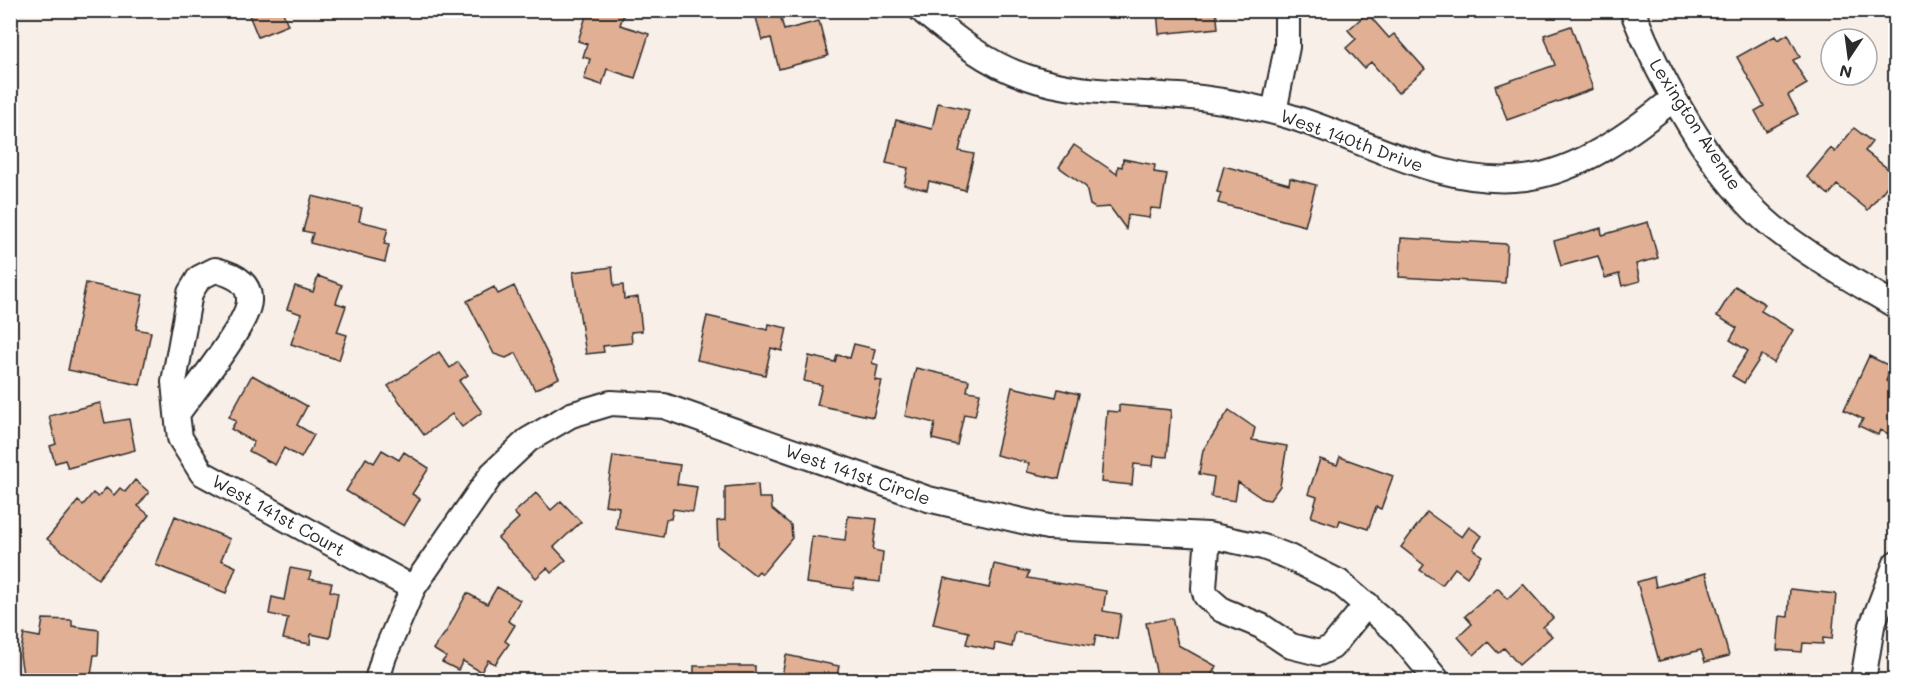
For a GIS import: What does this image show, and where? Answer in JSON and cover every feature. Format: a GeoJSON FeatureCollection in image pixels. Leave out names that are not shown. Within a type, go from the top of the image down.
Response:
{"type":"FeatureCollection","features":[{"type":"Feature","properties":{"kind":"street","name":"West 140th Drive"},"geometry":{"type":"LineString","coordinates":[[921,10],[969,49],[1023,76],[1061,87],[1101,92],[1181,96],[1274,112],[1333,130],[1435,170],[1465,177],[1495,180],[1526,178],[1567,167],[1646,121],[1674,98]]}},
{"type":"Feature","properties":{"kind":"street"},"geometry":{"type":"LineString","coordinates":[[1274,112],[1287,47],[1287,10]]}},
{"type":"Feature","properties":{"kind":"street","name":"Lexington Avenue"},"geometry":{"type":"LineString","coordinates":[[1632,10],[1651,55],[1674,98],[1729,182],[1764,219],[1804,250],[1896,306]]}},
{"type":"Feature","properties":{"kind":"street","name":"West 141st Court"},"geometry":{"type":"LineString","coordinates":[[177,414],[243,321],[249,301],[245,286],[234,275],[215,270],[199,278],[190,293],[174,382],[177,414],[180,438],[202,473],[413,588]]}},
{"type":"Feature","properties":{"kind":"street","name":"West 141st Circle"},"geometry":{"type":"LineString","coordinates":[[377,681],[384,656],[413,588],[492,474],[528,440],[571,415],[611,404],[664,406],[928,499],[1048,527],[1208,535],[1234,539],[1287,556],[1339,582],[1366,604],[1397,632],[1437,681]]}},
{"type":"Feature","properties":{"kind":"street"},"geometry":{"type":"LineString","coordinates":[[1208,535],[1204,588],[1206,596],[1222,610],[1261,626],[1291,646],[1319,653],[1332,647],[1366,604]]}},
{"type":"Feature","properties":{"kind":"street"},"geometry":{"type":"LineString","coordinates":[[1863,681],[1872,626],[1896,563]]}},
{"type":"Feature","properties":{"kind":"building"},"geometry":{"type":"Polygon","coordinates":[[[247,10],[282,10],[288,25],[258,37],[247,10]]]}},
{"type":"Feature","properties":{"kind":"building"},"geometry":{"type":"Polygon","coordinates":[[[588,10],[625,10],[620,25],[649,34],[635,78],[607,69],[602,85],[584,79],[590,59],[583,57],[587,44],[578,41],[588,10]]]}},
{"type":"Feature","properties":{"kind":"building"},"geometry":{"type":"Polygon","coordinates":[[[754,10],[779,10],[784,30],[819,21],[828,56],[779,69],[771,38],[762,40],[754,10]]]}},
{"type":"Feature","properties":{"kind":"building"},"geometry":{"type":"Polygon","coordinates":[[[1157,10],[1216,10],[1218,28],[1159,34],[1157,10]]]}},
{"type":"Feature","properties":{"kind":"building"},"geometry":{"type":"Polygon","coordinates":[[[1367,13],[1389,38],[1394,34],[1425,69],[1398,93],[1371,62],[1364,68],[1346,48],[1356,39],[1348,30],[1367,13]]]}},
{"type":"Feature","properties":{"kind":"building"},"geometry":{"type":"Polygon","coordinates":[[[1571,26],[1593,89],[1507,120],[1495,86],[1555,65],[1544,35],[1571,26]]]}},
{"type":"Feature","properties":{"kind":"building"},"geometry":{"type":"Polygon","coordinates":[[[1788,34],[1800,57],[1793,60],[1807,84],[1788,95],[1798,114],[1766,131],[1755,111],[1764,106],[1737,57],[1775,36],[1778,40],[1788,34]]]}},
{"type":"Feature","properties":{"kind":"building"},"geometry":{"type":"Polygon","coordinates":[[[938,103],[969,110],[959,151],[974,154],[965,190],[929,181],[927,190],[904,185],[908,168],[886,163],[896,120],[932,129],[938,103]]]}},
{"type":"Feature","properties":{"kind":"building"},"geometry":{"type":"Polygon","coordinates":[[[1854,128],[1872,142],[1865,151],[1896,175],[1868,210],[1837,185],[1829,195],[1807,177],[1831,148],[1835,152],[1854,128]]]}},
{"type":"Feature","properties":{"kind":"building"},"geometry":{"type":"Polygon","coordinates":[[[1074,145],[1117,174],[1118,166],[1122,167],[1123,159],[1155,165],[1154,172],[1167,174],[1161,209],[1151,208],[1149,218],[1128,215],[1126,229],[1110,207],[1095,208],[1090,205],[1086,187],[1059,167],[1074,145]]]}},
{"type":"Feature","properties":{"kind":"building"},"geometry":{"type":"Polygon","coordinates":[[[1224,166],[1289,184],[1290,178],[1316,185],[1305,226],[1218,203],[1221,193],[1217,192],[1224,166]]]}},
{"type":"Feature","properties":{"kind":"building"},"geometry":{"type":"Polygon","coordinates":[[[312,196],[362,208],[359,221],[388,228],[384,244],[389,245],[385,262],[310,243],[313,233],[303,231],[312,196]]]}},
{"type":"Feature","properties":{"kind":"building"},"geometry":{"type":"Polygon","coordinates":[[[1648,222],[1658,258],[1636,264],[1640,281],[1622,286],[1619,274],[1605,278],[1598,256],[1561,266],[1554,241],[1601,228],[1602,235],[1648,222]]]}},
{"type":"Feature","properties":{"kind":"building"},"geometry":{"type":"Polygon","coordinates":[[[1401,238],[1507,244],[1505,283],[1399,277],[1401,238]]]}},
{"type":"Feature","properties":{"kind":"building"},"geometry":{"type":"Polygon","coordinates":[[[612,267],[614,286],[623,285],[624,299],[638,297],[642,331],[631,332],[632,343],[603,346],[604,352],[586,354],[573,272],[612,267]]]}},
{"type":"Feature","properties":{"kind":"building"},"geometry":{"type":"Polygon","coordinates":[[[318,276],[342,285],[336,303],[346,306],[337,332],[347,335],[339,360],[291,344],[301,314],[287,309],[295,286],[313,292],[318,276]]]}},
{"type":"Feature","properties":{"kind":"building"},"geometry":{"type":"Polygon","coordinates":[[[86,283],[143,295],[136,329],[151,332],[140,385],[68,370],[86,283]]]}},
{"type":"Feature","properties":{"kind":"building"},"geometry":{"type":"Polygon","coordinates":[[[514,286],[559,378],[535,390],[516,353],[506,358],[494,354],[467,301],[494,287],[498,294],[514,286]]]}},
{"type":"Feature","properties":{"kind":"building"},"geometry":{"type":"Polygon","coordinates":[[[1735,286],[1765,304],[1761,311],[1793,330],[1774,363],[1762,355],[1744,383],[1732,376],[1748,351],[1730,340],[1737,328],[1717,316],[1735,286]]]}},
{"type":"Feature","properties":{"kind":"building"},"geometry":{"type":"Polygon","coordinates":[[[707,316],[768,330],[769,324],[787,328],[782,351],[771,348],[765,375],[697,360],[707,316]]]}},
{"type":"Feature","properties":{"kind":"building"},"geometry":{"type":"Polygon","coordinates":[[[854,344],[875,349],[872,363],[878,365],[875,380],[882,381],[873,417],[817,405],[822,385],[804,381],[809,356],[835,362],[837,355],[850,358],[854,344]]]}},
{"type":"Feature","properties":{"kind":"building"},"geometry":{"type":"Polygon","coordinates":[[[439,352],[450,368],[458,362],[468,375],[459,381],[482,412],[462,427],[452,414],[424,435],[388,386],[439,352]]]}},
{"type":"Feature","properties":{"kind":"building"},"geometry":{"type":"Polygon","coordinates":[[[1869,356],[1892,367],[1886,381],[1896,386],[1896,437],[1880,430],[1878,435],[1859,426],[1863,419],[1844,410],[1869,356]]]}},
{"type":"Feature","properties":{"kind":"building"},"geometry":{"type":"Polygon","coordinates":[[[916,368],[969,380],[967,391],[980,393],[975,416],[964,414],[957,445],[932,439],[935,423],[905,416],[916,368]]]}},
{"type":"Feature","properties":{"kind":"building"},"geometry":{"type":"Polygon","coordinates":[[[252,375],[307,406],[297,425],[314,435],[301,458],[284,448],[275,465],[249,451],[254,442],[231,429],[236,421],[229,417],[252,375]]]}},
{"type":"Feature","properties":{"kind":"building"},"geometry":{"type":"Polygon","coordinates":[[[1012,387],[1056,397],[1058,389],[1079,394],[1059,479],[1027,472],[1029,463],[996,455],[1012,387]]]}},
{"type":"Feature","properties":{"kind":"building"},"geometry":{"type":"Polygon","coordinates":[[[100,403],[105,423],[129,419],[135,450],[68,468],[65,460],[55,463],[50,446],[56,444],[49,416],[100,403]]]}},
{"type":"Feature","properties":{"kind":"building"},"geometry":{"type":"Polygon","coordinates":[[[1119,405],[1171,410],[1167,457],[1154,456],[1153,466],[1134,464],[1132,485],[1101,482],[1107,411],[1119,412],[1119,405]]]}},
{"type":"Feature","properties":{"kind":"building"},"geometry":{"type":"Polygon","coordinates":[[[1229,410],[1255,428],[1252,440],[1287,446],[1280,486],[1270,500],[1263,499],[1238,482],[1235,501],[1211,497],[1214,477],[1199,474],[1203,450],[1229,410]]]}},
{"type":"Feature","properties":{"kind":"building"},"geometry":{"type":"Polygon","coordinates":[[[382,450],[399,460],[404,452],[429,468],[412,494],[420,499],[404,526],[346,491],[366,458],[374,463],[382,450]]]}},
{"type":"Feature","properties":{"kind":"building"},"geometry":{"type":"Polygon","coordinates":[[[613,456],[680,465],[677,484],[697,487],[693,512],[673,509],[671,519],[666,519],[663,537],[616,529],[619,507],[605,505],[613,456]]]}},
{"type":"Feature","properties":{"kind":"building"},"geometry":{"type":"Polygon","coordinates":[[[1340,457],[1393,476],[1381,509],[1376,507],[1368,529],[1340,520],[1338,526],[1311,517],[1317,497],[1308,494],[1320,459],[1337,465],[1340,457]]]}},
{"type":"Feature","properties":{"kind":"building"},"geometry":{"type":"Polygon","coordinates":[[[135,480],[149,492],[138,506],[149,515],[98,579],[47,539],[78,501],[83,505],[93,493],[98,497],[106,488],[114,495],[120,488],[125,492],[135,480]]]}},
{"type":"Feature","properties":{"kind":"building"},"geometry":{"type":"Polygon","coordinates":[[[758,484],[759,498],[771,498],[772,509],[791,525],[792,538],[762,574],[759,571],[755,575],[718,546],[717,521],[725,520],[725,487],[758,484]]]}},
{"type":"Feature","properties":{"kind":"building"},"geometry":{"type":"Polygon","coordinates":[[[536,493],[551,510],[561,501],[581,522],[554,547],[566,560],[551,573],[547,568],[536,578],[498,538],[519,518],[514,513],[536,493]]]}},
{"type":"Feature","properties":{"kind":"building"},"geometry":{"type":"Polygon","coordinates":[[[1427,512],[1462,537],[1469,527],[1482,536],[1473,549],[1482,556],[1467,577],[1455,568],[1442,585],[1420,570],[1424,565],[1401,547],[1427,512]]]}},
{"type":"Feature","properties":{"kind":"building"},"geometry":{"type":"Polygon","coordinates":[[[175,516],[230,539],[221,560],[236,567],[226,593],[156,565],[175,516]]]}},
{"type":"Feature","properties":{"kind":"building"},"geometry":{"type":"Polygon","coordinates":[[[848,516],[877,519],[873,550],[883,552],[880,582],[855,579],[853,589],[806,583],[812,536],[845,540],[848,516]]]}},
{"type":"Feature","properties":{"kind":"building"},"geometry":{"type":"Polygon","coordinates":[[[994,564],[1029,572],[1027,578],[1106,591],[1103,611],[1121,614],[1117,639],[1096,635],[1094,646],[1015,632],[1012,647],[995,643],[994,650],[966,644],[969,632],[933,624],[944,578],[989,588],[994,564]]]}},
{"type":"Feature","properties":{"kind":"building"},"geometry":{"type":"Polygon","coordinates":[[[290,568],[311,572],[309,579],[332,583],[330,591],[338,593],[330,638],[311,634],[310,644],[283,639],[288,618],[269,614],[272,597],[284,600],[290,568]]]}},
{"type":"Feature","properties":{"kind":"building"},"geometry":{"type":"Polygon","coordinates":[[[1706,573],[1729,656],[1705,662],[1701,650],[1659,661],[1637,582],[1654,577],[1656,587],[1706,573]]]}},
{"type":"Feature","properties":{"kind":"building"},"geometry":{"type":"Polygon","coordinates":[[[1523,584],[1553,618],[1543,627],[1552,636],[1519,665],[1504,648],[1498,653],[1488,642],[1474,655],[1458,637],[1472,624],[1465,616],[1498,588],[1507,599],[1523,584]]]}},
{"type":"Feature","properties":{"kind":"building"},"geometry":{"type":"Polygon","coordinates":[[[497,587],[520,600],[508,621],[515,625],[505,641],[509,644],[495,664],[488,660],[481,672],[463,661],[458,670],[442,662],[446,657],[433,649],[446,632],[467,593],[487,604],[497,587]]]}},
{"type":"Feature","properties":{"kind":"building"},"geometry":{"type":"Polygon","coordinates":[[[1790,589],[1836,594],[1832,639],[1823,638],[1823,644],[1803,643],[1802,652],[1777,650],[1780,616],[1788,617],[1790,589]]]}},
{"type":"Feature","properties":{"kind":"building"},"geometry":{"type":"Polygon","coordinates":[[[1172,618],[1178,645],[1216,666],[1208,681],[1158,681],[1146,623],[1172,618]]]}},
{"type":"Feature","properties":{"kind":"building"},"geometry":{"type":"Polygon","coordinates":[[[43,619],[72,620],[72,626],[99,630],[98,655],[94,655],[91,675],[80,676],[79,681],[24,681],[20,655],[24,634],[40,637],[43,619]]]}},
{"type":"Feature","properties":{"kind":"building"},"geometry":{"type":"Polygon","coordinates":[[[786,655],[839,666],[836,681],[781,681],[786,655]]]}},
{"type":"Feature","properties":{"kind":"building"},"geometry":{"type":"Polygon","coordinates":[[[694,666],[755,666],[755,681],[694,681],[694,666]]]}}]}
